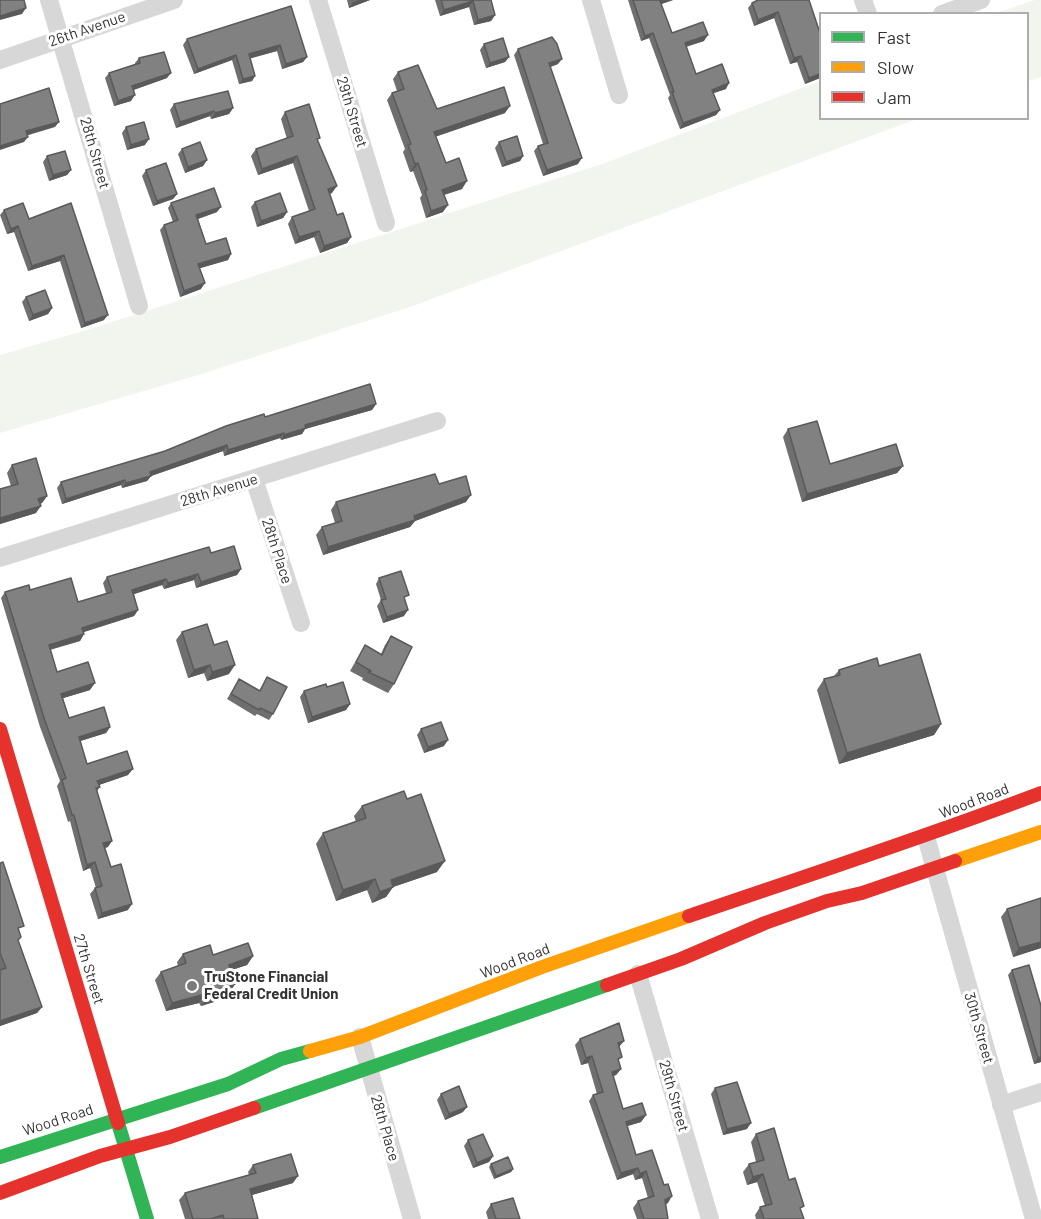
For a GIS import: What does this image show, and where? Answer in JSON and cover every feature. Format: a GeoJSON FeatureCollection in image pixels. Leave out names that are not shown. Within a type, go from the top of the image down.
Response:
{"type":"FeatureCollection","features":[{"type":"Feature","properties":{"kind":"street","name":"28th Street"},"geometry":{"type":"LineString","coordinates":[[50,0],[139,306]]}},
{"type":"Feature","properties":{"kind":"street","name":"26th Avenue"},"geometry":{"type":"LineString","coordinates":[[0,60],[61,37],[174,0]]}},
{"type":"Feature","properties":{"kind":"street","name":"29th Street"},"geometry":{"type":"LineString","coordinates":[[318,0],[386,223]]}},
{"type":"Feature","properties":{"kind":"street"},"geometry":{"type":"LineString","coordinates":[[591,0],[619,95]]}},
{"type":"Feature","properties":{"kind":"street"},"geometry":{"type":"LineString","coordinates":[[948,12],[981,0]]}},
{"type":"Feature","properties":{"kind":"street","name":"28th Avenue"},"geometry":{"type":"LineString","coordinates":[[0,558],[437,421]]}},
{"type":"Feature","properties":{"kind":"street","name":"28th Place"},"geometry":{"type":"LineString","coordinates":[[254,479],[301,623]]}},
{"type":"Feature","properties":{"kind":"street","name":"27th Street"},"geometry":{"type":"LineString","coordinates":[[0,729],[147,1219]]}},
{"type":"Feature","properties":{"kind":"street","name":"Wood Road"},"geometry":{"type":"LineString","coordinates":[[0,1157],[228,1084],[308,1049],[360,1036],[552,964],[884,849],[926,837],[1041,793]]}},
{"type":"Feature","properties":{"kind":"street"},"geometry":{"type":"LineString","coordinates":[[0,1193],[125,1149],[170,1137],[681,959],[765,923],[827,901],[862,893],[1041,832]]}},
{"type":"Feature","properties":{"kind":"street","name":"30th Street"},"geometry":{"type":"LineString","coordinates":[[926,837],[1034,1219]]}},
{"type":"Feature","properties":{"kind":"street","name":"29th Street"},"geometry":{"type":"LineString","coordinates":[[638,974],[710,1219]]}},
{"type":"Feature","properties":{"kind":"street","name":"28th Place"},"geometry":{"type":"LineString","coordinates":[[360,1036],[412,1219]]}},
{"type":"Feature","properties":{"kind":"street"},"geometry":{"type":"LineString","coordinates":[[1001,1105],[1041,1092]]}},
{"type":"Feature","properties":{"kind":"shaded area"},"geometry":{"type":"Polygon","coordinates":[[[1041,0],[1041,77],[1029,81],[1029,12],[999,12],[1041,0]]]}},
{"type":"Feature","properties":{"kind":"shaded area"},"geometry":{"type":"Polygon","coordinates":[[[819,81],[819,120],[914,120],[410,307],[195,376],[0,433],[0,355],[87,330],[605,163],[819,81]]]}},
{"type":"Feature","properties":{"kind":"building"},"geometry":{"type":"Polygon","coordinates":[[[0,0],[24,0],[26,8],[0,16],[0,0]]]}},
{"type":"Feature","properties":{"kind":"building"},"geometry":{"type":"Polygon","coordinates":[[[441,0],[491,0],[495,15],[478,20],[473,1],[444,10],[441,0]]]}},
{"type":"Feature","properties":{"kind":"building"},"geometry":{"type":"Polygon","coordinates":[[[633,0],[662,0],[660,1],[672,33],[703,22],[708,35],[685,43],[696,74],[722,64],[729,83],[712,90],[720,110],[683,123],[653,33],[645,36],[633,0]]]}},
{"type":"Feature","properties":{"kind":"building"},"geometry":{"type":"Polygon","coordinates":[[[758,0],[809,0],[819,30],[819,74],[809,78],[801,56],[794,58],[778,12],[758,20],[752,3],[758,0]]]}},
{"type":"Feature","properties":{"kind":"building"},"geometry":{"type":"Polygon","coordinates":[[[291,6],[307,57],[286,64],[280,45],[249,54],[255,76],[243,79],[236,55],[198,69],[187,39],[291,6]]]}},
{"type":"Feature","properties":{"kind":"building"},"geometry":{"type":"Polygon","coordinates":[[[552,37],[562,59],[549,63],[582,158],[547,170],[538,146],[548,143],[518,49],[552,37]]]}},
{"type":"Feature","properties":{"kind":"building"},"geometry":{"type":"Polygon","coordinates":[[[503,38],[509,57],[490,63],[484,44],[503,38]]]}},
{"type":"Feature","properties":{"kind":"building"},"geometry":{"type":"Polygon","coordinates":[[[164,52],[171,73],[132,86],[135,95],[118,101],[109,73],[140,63],[139,58],[164,52]]]}},
{"type":"Feature","properties":{"kind":"building"},"geometry":{"type":"Polygon","coordinates":[[[418,65],[437,109],[504,87],[510,106],[434,132],[446,163],[459,158],[467,181],[442,190],[448,205],[431,211],[425,191],[427,190],[418,163],[415,164],[408,145],[411,144],[392,93],[404,89],[398,72],[418,65]]]}},
{"type":"Feature","properties":{"kind":"building"},"geometry":{"type":"Polygon","coordinates":[[[49,88],[59,122],[26,131],[28,137],[0,146],[0,104],[49,88]]]}},
{"type":"Feature","properties":{"kind":"building"},"geometry":{"type":"Polygon","coordinates":[[[228,91],[233,108],[215,113],[214,111],[180,122],[174,104],[228,91]]]}},
{"type":"Feature","properties":{"kind":"building"},"geometry":{"type":"Polygon","coordinates":[[[309,104],[320,138],[317,139],[337,186],[328,189],[337,215],[343,213],[351,237],[324,246],[319,231],[299,237],[292,217],[315,209],[297,156],[262,169],[256,149],[293,136],[285,112],[309,104]]]}},
{"type":"Feature","properties":{"kind":"building"},"geometry":{"type":"Polygon","coordinates":[[[144,122],[149,139],[131,145],[126,127],[144,122]]]}},
{"type":"Feature","properties":{"kind":"building"},"geometry":{"type":"Polygon","coordinates":[[[517,136],[523,156],[506,162],[499,142],[517,136]]]}},
{"type":"Feature","properties":{"kind":"building"},"geometry":{"type":"Polygon","coordinates":[[[200,142],[207,160],[188,167],[182,149],[200,142]]]}},
{"type":"Feature","properties":{"kind":"building"},"geometry":{"type":"Polygon","coordinates":[[[65,151],[71,170],[53,175],[47,156],[65,151]]]}},
{"type":"Feature","properties":{"kind":"building"},"geometry":{"type":"Polygon","coordinates":[[[166,163],[177,194],[157,201],[146,170],[166,163]]]}},
{"type":"Feature","properties":{"kind":"building"},"geometry":{"type":"Polygon","coordinates":[[[214,188],[221,207],[196,215],[206,244],[226,238],[231,254],[198,264],[205,283],[184,291],[164,225],[178,220],[171,203],[214,188]]]}},
{"type":"Feature","properties":{"kind":"building"},"geometry":{"type":"Polygon","coordinates":[[[280,193],[287,212],[261,221],[255,202],[280,193]]]}},
{"type":"Feature","properties":{"kind":"building"},"geometry":{"type":"Polygon","coordinates":[[[23,203],[29,219],[71,203],[108,315],[85,323],[64,255],[32,266],[18,226],[11,229],[4,210],[23,203]]]}},
{"type":"Feature","properties":{"kind":"building"},"geometry":{"type":"Polygon","coordinates":[[[45,290],[52,308],[33,315],[26,297],[45,290]]]}},
{"type":"Feature","properties":{"kind":"building"},"geometry":{"type":"Polygon","coordinates":[[[370,384],[376,404],[305,425],[306,428],[284,435],[284,433],[228,450],[227,445],[150,472],[151,476],[126,483],[125,480],[66,499],[61,482],[165,451],[226,426],[264,414],[265,417],[370,384]]]}},
{"type":"Feature","properties":{"kind":"building"},"geometry":{"type":"Polygon","coordinates":[[[817,421],[830,464],[896,444],[903,466],[807,494],[788,429],[817,421]]]}},
{"type":"Feature","properties":{"kind":"building"},"geometry":{"type":"Polygon","coordinates":[[[36,458],[47,496],[38,499],[41,506],[0,518],[0,489],[18,484],[12,465],[36,458]]]}},
{"type":"Feature","properties":{"kind":"building"},"geometry":{"type":"Polygon","coordinates":[[[435,474],[439,484],[466,476],[471,495],[414,516],[415,520],[328,547],[322,527],[342,521],[336,502],[435,474]]]}},
{"type":"Feature","properties":{"kind":"building"},"geometry":{"type":"Polygon","coordinates":[[[234,546],[241,569],[201,582],[198,574],[168,583],[166,579],[132,590],[138,610],[82,628],[84,634],[49,645],[57,672],[88,662],[95,683],[61,694],[69,718],[104,707],[110,727],[79,737],[87,764],[127,751],[133,769],[97,781],[100,787],[96,788],[112,841],[103,843],[111,867],[121,864],[132,904],[102,913],[95,888],[102,886],[95,862],[87,865],[62,780],[66,778],[45,721],[5,592],[29,585],[30,590],[71,578],[78,602],[112,592],[107,577],[209,547],[211,553],[234,546]]]}},
{"type":"Feature","properties":{"kind":"building"},"geometry":{"type":"Polygon","coordinates":[[[401,571],[409,595],[404,597],[408,610],[387,617],[381,600],[386,599],[379,578],[401,571]]]}},
{"type":"Feature","properties":{"kind":"building"},"geometry":{"type":"Polygon","coordinates":[[[207,624],[214,645],[227,641],[235,665],[212,672],[210,665],[194,670],[182,632],[207,624]]]}},
{"type":"Feature","properties":{"kind":"building"},"geometry":{"type":"Polygon","coordinates":[[[391,636],[412,647],[394,684],[368,672],[371,671],[356,662],[365,645],[382,655],[391,636]]]}},
{"type":"Feature","properties":{"kind":"building"},"geometry":{"type":"Polygon","coordinates":[[[920,654],[941,724],[847,753],[824,679],[840,675],[839,670],[877,658],[879,666],[920,654]]]}},
{"type":"Feature","properties":{"kind":"building"},"geometry":{"type":"Polygon","coordinates":[[[267,677],[287,687],[273,714],[260,708],[259,710],[231,694],[239,679],[260,691],[267,677]]]}},
{"type":"Feature","properties":{"kind":"building"},"geometry":{"type":"Polygon","coordinates":[[[343,682],[350,704],[312,717],[304,691],[326,684],[327,687],[343,682]]]}},
{"type":"Feature","properties":{"kind":"building"},"geometry":{"type":"Polygon","coordinates":[[[441,722],[448,740],[428,747],[421,729],[441,722]]]}},
{"type":"Feature","properties":{"kind":"building"},"geometry":{"type":"Polygon","coordinates":[[[404,791],[407,799],[421,794],[445,861],[391,880],[393,887],[380,892],[375,879],[343,890],[323,833],[366,818],[362,806],[404,791]]]}},
{"type":"Feature","properties":{"kind":"building"},"geometry":{"type":"Polygon","coordinates":[[[3,862],[24,926],[18,928],[21,937],[18,940],[42,1007],[0,1021],[0,970],[6,968],[0,953],[0,863],[3,862]]]}},
{"type":"Feature","properties":{"kind":"building"},"geometry":{"type":"Polygon","coordinates":[[[1041,898],[1041,942],[1019,948],[1007,909],[1041,898]]]}},
{"type":"Feature","properties":{"kind":"building","name":"TruStone Financial Federal Credit Union"},"geometry":{"type":"Polygon","coordinates":[[[248,943],[253,956],[229,965],[235,984],[219,989],[220,993],[207,998],[205,994],[172,1003],[161,972],[186,963],[183,954],[210,945],[213,955],[248,943]]]}},
{"type":"Feature","properties":{"kind":"building"},"geometry":{"type":"Polygon","coordinates":[[[1029,965],[1041,1006],[1041,1057],[1038,1058],[1012,970],[1029,965]]]}},
{"type":"Feature","properties":{"kind":"building"},"geometry":{"type":"Polygon","coordinates":[[[619,1023],[624,1041],[618,1043],[622,1057],[618,1059],[621,1069],[612,1072],[623,1109],[642,1103],[646,1115],[626,1122],[636,1155],[652,1150],[664,1185],[668,1184],[672,1196],[665,1200],[668,1219],[644,1219],[638,1201],[654,1196],[646,1171],[640,1174],[638,1168],[621,1173],[593,1095],[603,1092],[592,1056],[586,1058],[580,1039],[619,1023]]]}},
{"type":"Feature","properties":{"kind":"building"},"geometry":{"type":"Polygon","coordinates":[[[737,1082],[751,1123],[727,1129],[715,1088],[737,1082]]]}},
{"type":"Feature","properties":{"kind":"building"},"geometry":{"type":"Polygon","coordinates":[[[459,1086],[467,1107],[449,1114],[441,1094],[459,1086]]]}},
{"type":"Feature","properties":{"kind":"building"},"geometry":{"type":"Polygon","coordinates":[[[774,1128],[789,1180],[795,1178],[804,1206],[800,1208],[804,1219],[764,1219],[760,1207],[772,1204],[763,1174],[753,1177],[749,1164],[764,1160],[756,1134],[774,1128]]]}},
{"type":"Feature","properties":{"kind":"building"},"geometry":{"type":"Polygon","coordinates":[[[483,1134],[493,1156],[477,1163],[468,1140],[483,1134]]]}},
{"type":"Feature","properties":{"kind":"building"},"geometry":{"type":"Polygon","coordinates":[[[291,1154],[298,1176],[250,1189],[258,1219],[224,1219],[223,1215],[211,1219],[193,1219],[185,1193],[256,1173],[253,1165],[291,1154]]]}},
{"type":"Feature","properties":{"kind":"building"},"geometry":{"type":"Polygon","coordinates":[[[508,1157],[513,1169],[496,1176],[491,1164],[508,1157]]]}},
{"type":"Feature","properties":{"kind":"building"},"geometry":{"type":"Polygon","coordinates":[[[513,1198],[520,1219],[496,1219],[491,1204],[513,1198]]]}},
{"type":"Feature","properties":{"kind":"traffic: fast"},"geometry":{"type":"LineString","coordinates":[[254,1108],[607,985]]}},
{"type":"Feature","properties":{"kind":"traffic: fast"},"geometry":{"type":"LineString","coordinates":[[0,1157],[228,1084],[281,1059],[310,1051]]}},
{"type":"Feature","properties":{"kind":"traffic: fast"},"geometry":{"type":"LineString","coordinates":[[118,1123],[147,1219]]}},
{"type":"Feature","properties":{"kind":"traffic: slow"},"geometry":{"type":"LineString","coordinates":[[955,861],[1041,832]]}},
{"type":"Feature","properties":{"kind":"traffic: slow"},"geometry":{"type":"LineString","coordinates":[[310,1051],[360,1037],[542,967],[689,916]]}},
{"type":"Feature","properties":{"kind":"traffic: jam"},"geometry":{"type":"LineString","coordinates":[[0,729],[118,1123]]}},
{"type":"Feature","properties":{"kind":"traffic: jam"},"geometry":{"type":"LineString","coordinates":[[689,916],[1041,793]]}},
{"type":"Feature","properties":{"kind":"traffic: jam"},"geometry":{"type":"LineString","coordinates":[[607,985],[681,959],[765,923],[955,861]]}},
{"type":"Feature","properties":{"kind":"traffic: jam"},"geometry":{"type":"LineString","coordinates":[[0,1193],[100,1156],[170,1137],[254,1108]]}},
{"type":"Feature","properties":{"kind":"place","name":"TruStone Financial Federal Credit Union"},"geometry":{"type":"Point","coordinates":[192,986]}}]}
